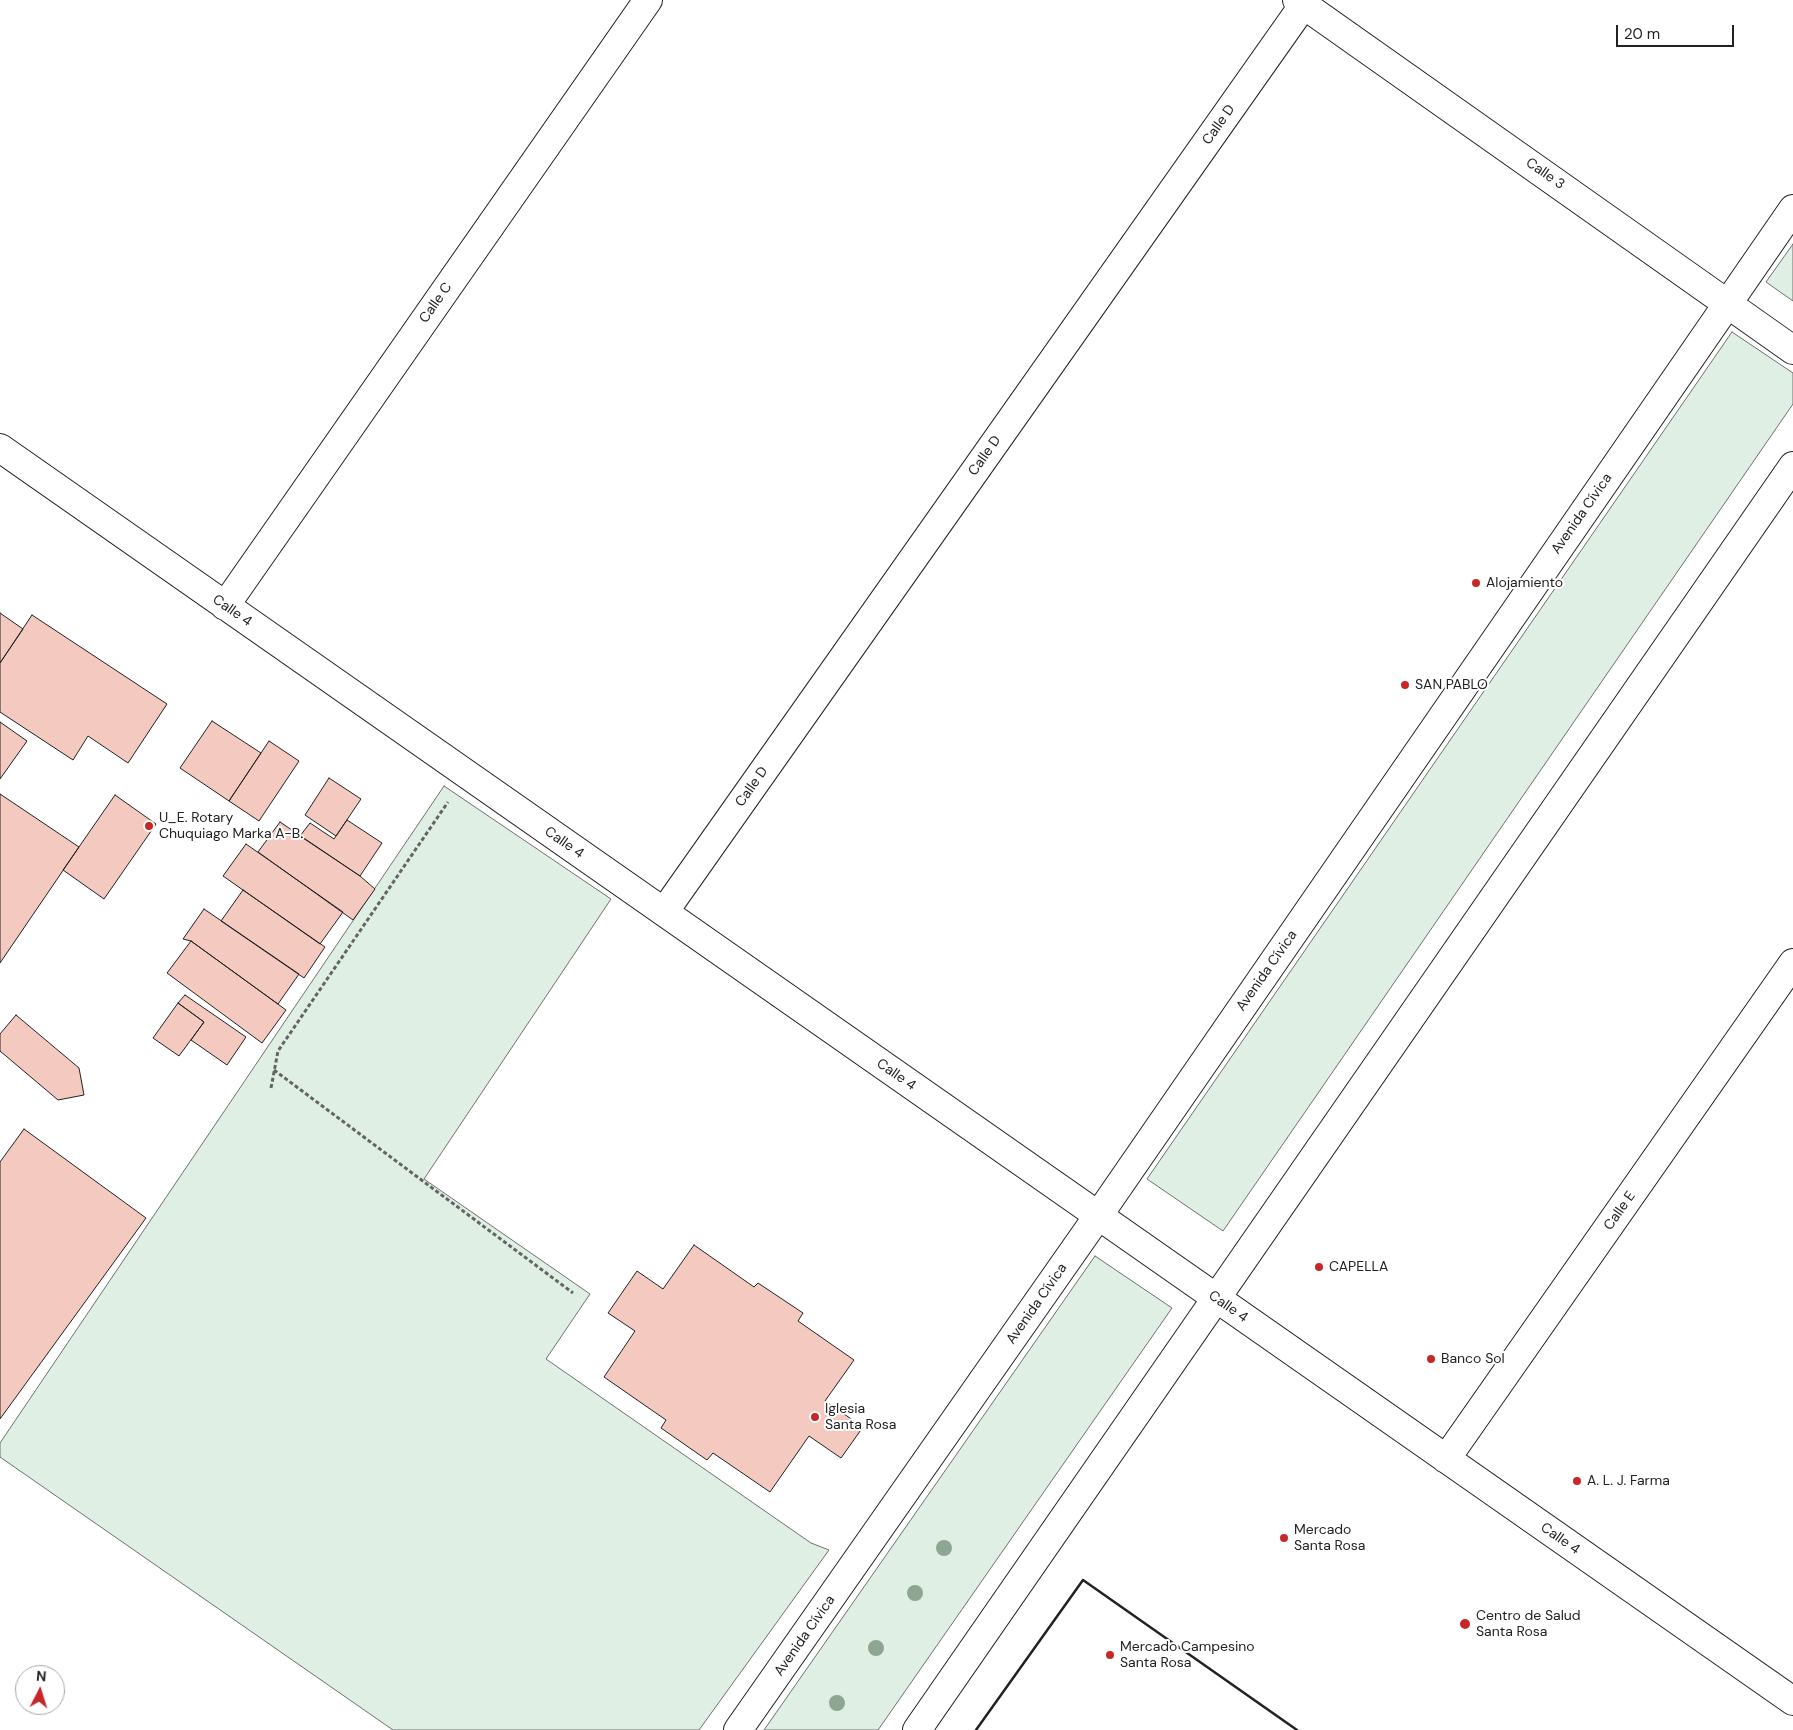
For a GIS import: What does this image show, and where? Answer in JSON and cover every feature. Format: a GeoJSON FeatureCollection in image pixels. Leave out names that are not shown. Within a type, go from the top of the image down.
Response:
{"type":"FeatureCollection","features":[{"type":"Feature","properties":{"kind":"street","name":"Calle C"},"geometry":{"type":"LineString","coordinates":[[225,606],[648,0]]}},
{"type":"Feature","properties":{"kind":"street","name":"Calle 3"},"geometry":{"type":"LineString","coordinates":[[1302,2],[1793,350]]}},
{"type":"Feature","properties":{"kind":"street","name":"Calle D"},"geometry":{"type":"LineString","coordinates":[[664,912],[1302,2]]}},
{"type":"Feature","properties":{"kind":"street","name":"Avenida Cívica"},"geometry":{"type":"LineString","coordinates":[[738,1730],[1098,1216],[1793,209]]}},
{"type":"Feature","properties":{"kind":"street","name":"Calle 4"},"geometry":{"type":"LineString","coordinates":[[0,448],[1793,1701]]}},
{"type":"Feature","properties":{"kind":"street"},"geometry":{"type":"LineString","coordinates":[[917,1730],[1793,466]]}},
{"type":"Feature","properties":{"kind":"street","name":"Calle E"},"geometry":{"type":"LineString","coordinates":[[1446,1459],[1793,962]]}},
{"type":"Feature","properties":{"kind":"path"},"geometry":{"type":"LineString","coordinates":[[271,1088],[278,1051],[467,775]]}},
{"type":"Feature","properties":{"kind":"path"},"geometry":{"type":"LineString","coordinates":[[274,1070],[573,1293]]}},
{"type":"Feature","properties":{"kind":"green space"},"geometry":{"type":"Polygon","coordinates":[[[1793,244],[1793,301],[1766,282],[1793,244]]]}},
{"type":"Feature","properties":{"kind":"green space"},"geometry":{"type":"Polygon","coordinates":[[[1732,332],[1793,373],[1793,404],[1223,1231],[1147,1179],[1732,332]]]}},
{"type":"Feature","properties":{"kind":"green space"},"geometry":{"type":"Polygon","coordinates":[[[444,786],[611,899],[424,1179],[590,1294],[546,1359],[811,1543],[829,1550],[699,1730],[393,1730],[0,1457],[0,1443],[444,786]]]}},
{"type":"Feature","properties":{"kind":"green space"},"geometry":{"type":"Polygon","coordinates":[[[1095,1256],[1172,1308],[878,1730],[764,1730],[1095,1256]]]}},
{"type":"Feature","properties":{"kind":"building"},"geometry":{"type":"Polygon","coordinates":[[[0,613],[23,629],[0,663],[0,613]]]}},
{"type":"Feature","properties":{"kind":"building"},"geometry":{"type":"Polygon","coordinates":[[[32,615],[167,704],[128,763],[88,736],[73,760],[0,712],[0,663],[32,615]]]}},
{"type":"Feature","properties":{"kind":"building"},"geometry":{"type":"Polygon","coordinates":[[[212,721],[261,753],[229,801],[180,768],[212,721]]]}},
{"type":"Feature","properties":{"kind":"building"},"geometry":{"type":"Polygon","coordinates":[[[0,722],[27,741],[0,779],[0,722]]]}},
{"type":"Feature","properties":{"kind":"building"},"geometry":{"type":"Polygon","coordinates":[[[269,741],[299,761],[259,821],[229,801],[269,741]]]}},
{"type":"Feature","properties":{"kind":"building"},"geometry":{"type":"Polygon","coordinates":[[[329,778],[361,799],[336,836],[305,815],[329,778]]]}},
{"type":"Feature","properties":{"kind":"building"},"geometry":{"type":"Polygon","coordinates":[[[0,794],[79,847],[0,963],[0,794]]]}},
{"type":"Feature","properties":{"kind":"building"},"geometry":{"type":"Polygon","coordinates":[[[115,795],[156,824],[104,899],[63,870],[115,795]]]}},
{"type":"Feature","properties":{"kind":"building"},"geometry":{"type":"Polygon","coordinates":[[[347,820],[382,843],[360,876],[300,836],[310,823],[334,839],[347,820]]]}},
{"type":"Feature","properties":{"kind":"building"},"geometry":{"type":"Polygon","coordinates":[[[280,822],[360,876],[375,889],[353,920],[258,852],[280,822]]]}},
{"type":"Feature","properties":{"kind":"building"},"geometry":{"type":"Polygon","coordinates":[[[246,844],[343,912],[320,944],[223,876],[246,844]]]}},
{"type":"Feature","properties":{"kind":"building"},"geometry":{"type":"Polygon","coordinates":[[[243,890],[325,947],[304,978],[221,921],[243,890]]]}},
{"type":"Feature","properties":{"kind":"building"},"geometry":{"type":"Polygon","coordinates":[[[204,909],[299,974],[278,1004],[191,941],[183,939],[204,909]]]}},
{"type":"Feature","properties":{"kind":"building"},"geometry":{"type":"Polygon","coordinates":[[[191,941],[286,1010],[262,1043],[167,973],[191,941]]]}},
{"type":"Feature","properties":{"kind":"building"},"geometry":{"type":"Polygon","coordinates":[[[185,995],[246,1037],[227,1065],[191,1040],[204,1022],[178,1003],[185,995]]]}},
{"type":"Feature","properties":{"kind":"building"},"geometry":{"type":"Polygon","coordinates":[[[178,1003],[204,1022],[179,1056],[153,1038],[178,1003]]]}},
{"type":"Feature","properties":{"kind":"building"},"geometry":{"type":"Polygon","coordinates":[[[16,1015],[79,1068],[84,1095],[58,1100],[0,1051],[0,1034],[16,1015]]]}},
{"type":"Feature","properties":{"kind":"building"},"geometry":{"type":"Polygon","coordinates":[[[24,1129],[146,1218],[0,1419],[0,1162],[24,1129]]]}},
{"type":"Feature","properties":{"kind":"building"},"geometry":{"type":"Polygon","coordinates":[[[694,1245],[754,1287],[758,1283],[803,1313],[798,1321],[854,1360],[825,1401],[863,1427],[841,1458],[809,1436],[770,1492],[713,1453],[707,1460],[661,1428],[666,1420],[604,1377],[635,1331],[608,1313],[637,1271],[663,1289],[694,1245]]]}},
{"type":"Feature","properties":{"kind":"wall"},"geometry":{"type":"LineString","coordinates":[[976,1730],[1083,1580],[1297,1730]]}},
{"type":"Feature","properties":{"kind":"place","name":"Alojamiento"},"geometry":{"type":"Point","coordinates":[1476,583]}},
{"type":"Feature","properties":{"kind":"place","name":"SAN PABLO"},"geometry":{"type":"Point","coordinates":[1405,685]}},
{"type":"Feature","properties":{"kind":"place","name":"U_E. Rotary Chuquiago Marka A-B."},"geometry":{"type":"Point","coordinates":[149,826]}},
{"type":"Feature","properties":{"kind":"place","name":"CAPELLA"},"geometry":{"type":"Point","coordinates":[1319,1267]}},
{"type":"Feature","properties":{"kind":"place","name":"Banco Sol"},"geometry":{"type":"Point","coordinates":[1431,1359]}},
{"type":"Feature","properties":{"kind":"place","name":"Iglesia Santa Rosa"},"geometry":{"type":"Point","coordinates":[815,1417]}},
{"type":"Feature","properties":{"kind":"place","name":"A. L. J. Farma"},"geometry":{"type":"Point","coordinates":[1577,1481]}},
{"type":"Feature","properties":{"kind":"place","name":"Mercado Santa Rosa"},"geometry":{"type":"Point","coordinates":[1284,1538]}},
{"type":"Feature","properties":{"kind":"place","name":"Centro de Salud Santa Rosa"},"geometry":{"type":"Point","coordinates":[1465,1624]}},
{"type":"Feature","properties":{"kind":"place","name":"Mercado Campesino Santa Rosa"},"geometry":{"type":"Point","coordinates":[1110,1655]}}]}
